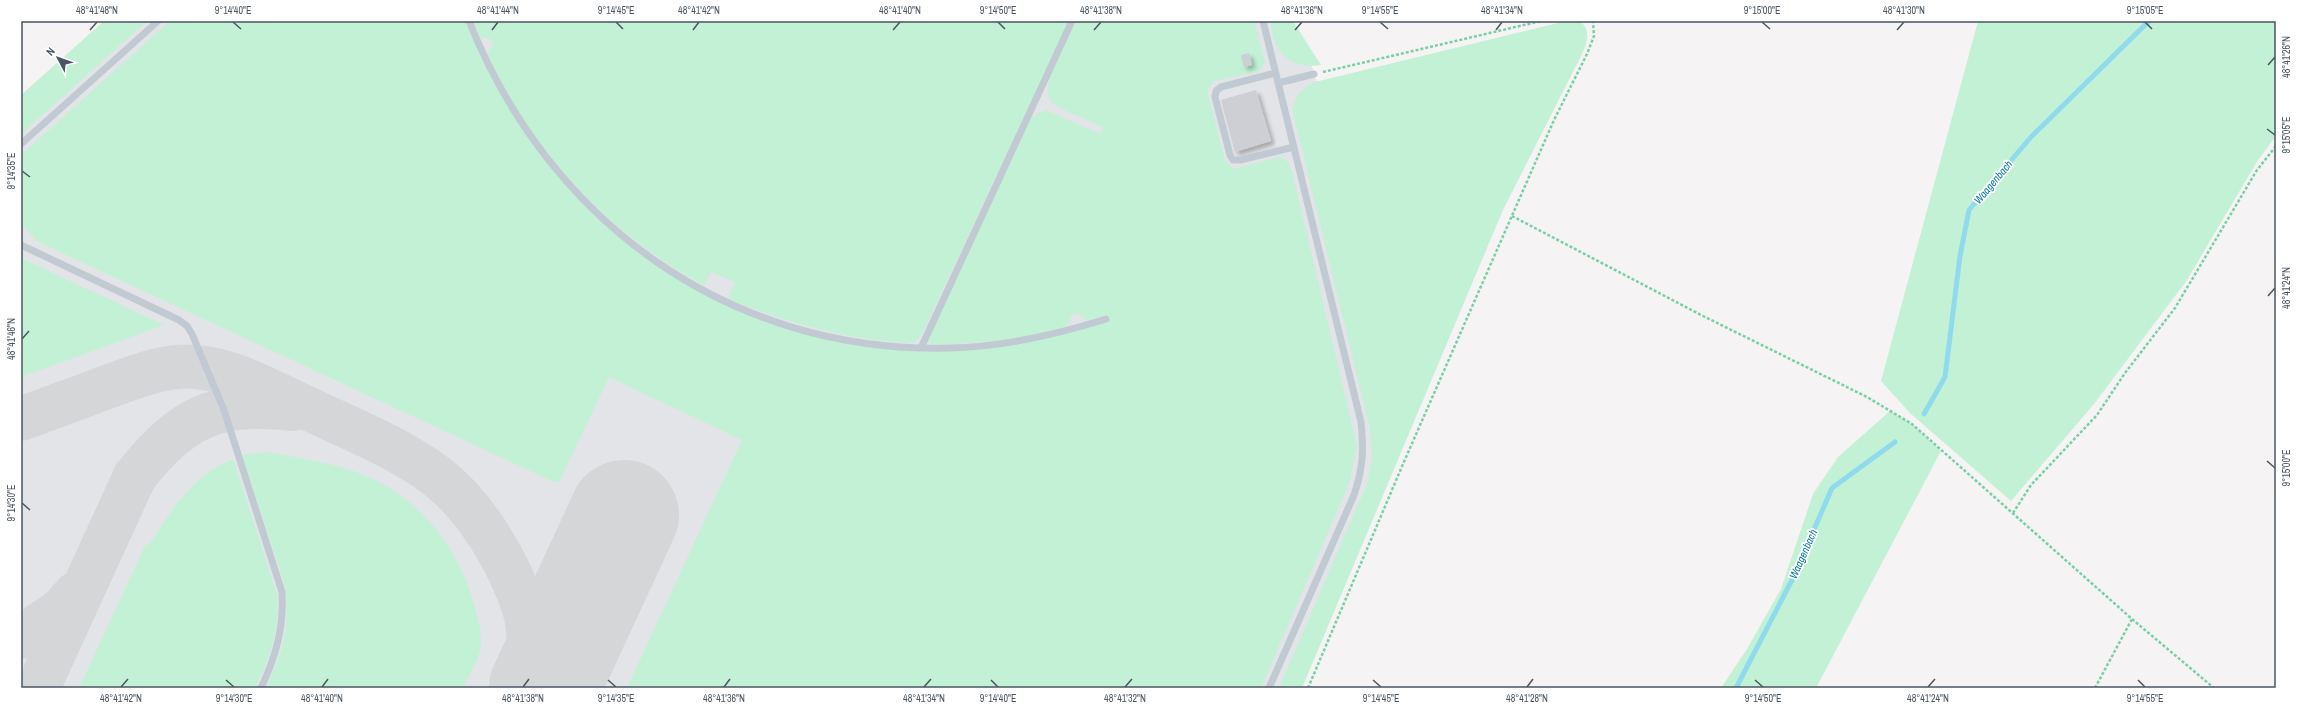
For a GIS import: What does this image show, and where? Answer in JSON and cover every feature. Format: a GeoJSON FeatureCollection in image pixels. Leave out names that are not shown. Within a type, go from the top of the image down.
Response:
{"type":"FeatureCollection","features":[{"type":"Feature","properties":{"kind":"lane"},"geometry":{"type":"LineString","coordinates":[[21,144],[158,21]]}},
{"type":"Feature","properties":{"kind":"lane"},"geometry":{"type":"LineString","coordinates":[[469,21],[492,74],[534,143],[583,201],[638,249],[705,291],[760,316],[839,338],[887,346],[921,348],[970,347],[1026,340],[1061,333],[1106,319]]}},
{"type":"Feature","properties":{"kind":"lane"},"geometry":{"type":"LineString","coordinates":[[921,348],[1072,21]]}},
{"type":"Feature","properties":{"kind":"lane"},"geometry":{"type":"LineString","coordinates":[[1263,21],[1361,422],[1364,446],[1362,471],[1354,495],[1269,688]]}},
{"type":"Feature","properties":{"kind":"lane"},"geometry":{"type":"LineString","coordinates":[[1275,73],[1217,89],[1215,97],[1224,133],[1230,155],[1235,160],[1294,147]]}},
{"type":"Feature","properties":{"kind":"lane"},"geometry":{"type":"LineString","coordinates":[[1278,83],[1314,74]]}},
{"type":"Feature","properties":{"kind":"lane"},"geometry":{"type":"LineString","coordinates":[[21,245],[179,320],[187,326],[192,334],[224,410],[282,592],[284,612],[280,637],[274,658],[260,688]]}},
{"type":"Feature","properties":{"kind":"path"},"geometry":{"type":"LineString","coordinates":[[1314,74],[1541,21]]}},
{"type":"Feature","properties":{"kind":"path"},"geometry":{"type":"LineString","coordinates":[[1308,688],[1402,464],[1554,120],[1587,54],[1594,36],[1594,21]]}},
{"type":"Feature","properties":{"kind":"path"},"geometry":{"type":"LineString","coordinates":[[2013,513],[2031,485],[2097,415],[2125,373],[2175,308],[2258,170],[2276,146]]}},
{"type":"Feature","properties":{"kind":"path"},"geometry":{"type":"LineString","coordinates":[[1512,216],[1703,316],[1867,397],[1912,424],[2132,619],[2214,688]]}},
{"type":"Feature","properties":{"kind":"path"},"geometry":{"type":"LineString","coordinates":[[2095,688],[2132,619]]}},
{"type":"Feature","properties":{"kind":"shaded area"},"geometry":{"type":"Polygon","coordinates":[[[126,21],[1276,21],[1311,63],[1316,81],[1319,81],[1377,430],[1375,475],[1285,688],[21,688],[21,116],[126,21]]]}},
{"type":"Feature","properties":{"kind":"green space"},"geometry":{"type":"Polygon","coordinates":[[[104,21],[147,21],[21,134],[21,95],[104,21]]]}},
{"type":"Feature","properties":{"kind":"green space"},"geometry":{"type":"Polygon","coordinates":[[[170,21],[466,21],[493,79],[524,132],[561,180],[602,222],[649,260],[700,291],[756,317],[817,336],[849,343],[900,350],[933,352],[963,350],[1042,337],[1109,321],[1107,315],[1087,321],[1078,313],[1071,316],[1070,322],[1061,328],[1027,337],[961,343],[931,344],[928,341],[1031,117],[1046,110],[1100,134],[1103,128],[1055,104],[1051,101],[1048,94],[1048,85],[1051,73],[1076,21],[1254,21],[1265,62],[1260,71],[1214,81],[1207,90],[1225,161],[1234,169],[1281,157],[1290,164],[1357,446],[1350,481],[1261,688],[627,688],[742,440],[609,377],[559,482],[554,482],[47,246],[37,241],[21,223],[21,155],[170,21]]]}},
{"type":"Feature","properties":{"kind":"green space"},"geometry":{"type":"Polygon","coordinates":[[[472,21],[1069,21],[921,336],[913,343],[842,334],[796,323],[751,308],[728,299],[735,282],[711,272],[704,286],[636,241],[605,215],[576,187],[550,156],[527,124],[506,89],[487,52],[493,46],[489,38],[481,38],[472,21]]]}},
{"type":"Feature","properties":{"kind":"green space"},"geometry":{"type":"Polygon","coordinates":[[[1271,21],[1293,21],[1321,65],[1302,65],[1285,57],[1276,43],[1271,21]]]}},
{"type":"Feature","properties":{"kind":"green space"},"geometry":{"type":"Polygon","coordinates":[[[1566,21],[1579,21],[1586,28],[1587,41],[1584,50],[1503,210],[1302,688],[1279,688],[1367,484],[1372,458],[1370,429],[1293,112],[1295,101],[1305,88],[1319,81],[1566,21]]]}},
{"type":"Feature","properties":{"kind":"green space"},"geometry":{"type":"Polygon","coordinates":[[[1978,21],[2276,21],[2276,136],[2258,160],[2187,280],[2094,404],[2011,501],[1910,413],[1881,381],[1978,21]]]}},
{"type":"Feature","properties":{"kind":"green space"},"geometry":{"type":"Polygon","coordinates":[[[21,258],[164,325],[21,377],[21,258]]]}},
{"type":"Feature","properties":{"kind":"green space"},"geometry":{"type":"Polygon","coordinates":[[[1890,411],[1912,424],[1941,451],[1816,688],[1721,688],[1747,649],[1781,589],[1813,494],[1838,457],[1890,411]]]}},
{"type":"Feature","properties":{"kind":"green space"},"geometry":{"type":"Polygon","coordinates":[[[268,452],[312,460],[356,472],[378,482],[398,494],[416,508],[432,525],[458,564],[468,585],[479,623],[481,645],[479,655],[463,688],[266,688],[277,662],[284,638],[287,614],[285,585],[242,455],[268,452]]]}},
{"type":"Feature","properties":{"kind":"green space"},"geometry":{"type":"Polygon","coordinates":[[[233,459],[277,595],[277,620],[273,643],[255,688],[79,688],[146,544],[149,545],[175,506],[195,484],[219,466],[233,459]]]}},
{"type":"Feature","properties":{"kind":"building"},"geometry":{"type":"Polygon","coordinates":[[[1249,53],[1252,65],[1244,67],[1241,55],[1249,53]]]}},
{"type":"Feature","properties":{"kind":"building"},"geometry":{"type":"Polygon","coordinates":[[[1256,90],[1271,141],[1235,152],[1221,100],[1256,90]]]}},
{"type":"Feature","properties":{"kind":"waterway","name":"Waagenbach"},"geometry":{"type":"LineString","coordinates":[[1924,414],[1945,377],[1960,256],[1969,210],[2031,137],[2149,21]]}},
{"type":"Feature","properties":{"kind":"waterway","name":"Waagenbach"},"geometry":{"type":"LineString","coordinates":[[1736,688],[1793,578],[1832,488],[1895,442]]}},
{"type":"Feature","properties":{"kind":"taxiway"},"geometry":{"type":"LineString","coordinates":[[21,419],[146,373],[171,368],[196,367],[211,369],[254,383],[390,447],[435,475],[450,488],[478,519],[501,555],[519,593],[527,620],[529,650],[527,688]]}},
{"type":"Feature","properties":{"kind":"taxiway"},"geometry":{"type":"LineString","coordinates":[[38,688],[135,476],[153,456],[169,439],[186,426],[203,417],[222,411],[242,408],[266,407],[293,409]]}},
{"type":"Feature","properties":{"kind":"taxiway"},"geometry":{"type":"LineString","coordinates":[[21,637],[61,610],[75,594]]}},
{"type":"Feature","properties":{"kind":"runway"},"geometry":{"type":"LineString","coordinates":[[544,688],[624,515]]}}]}
